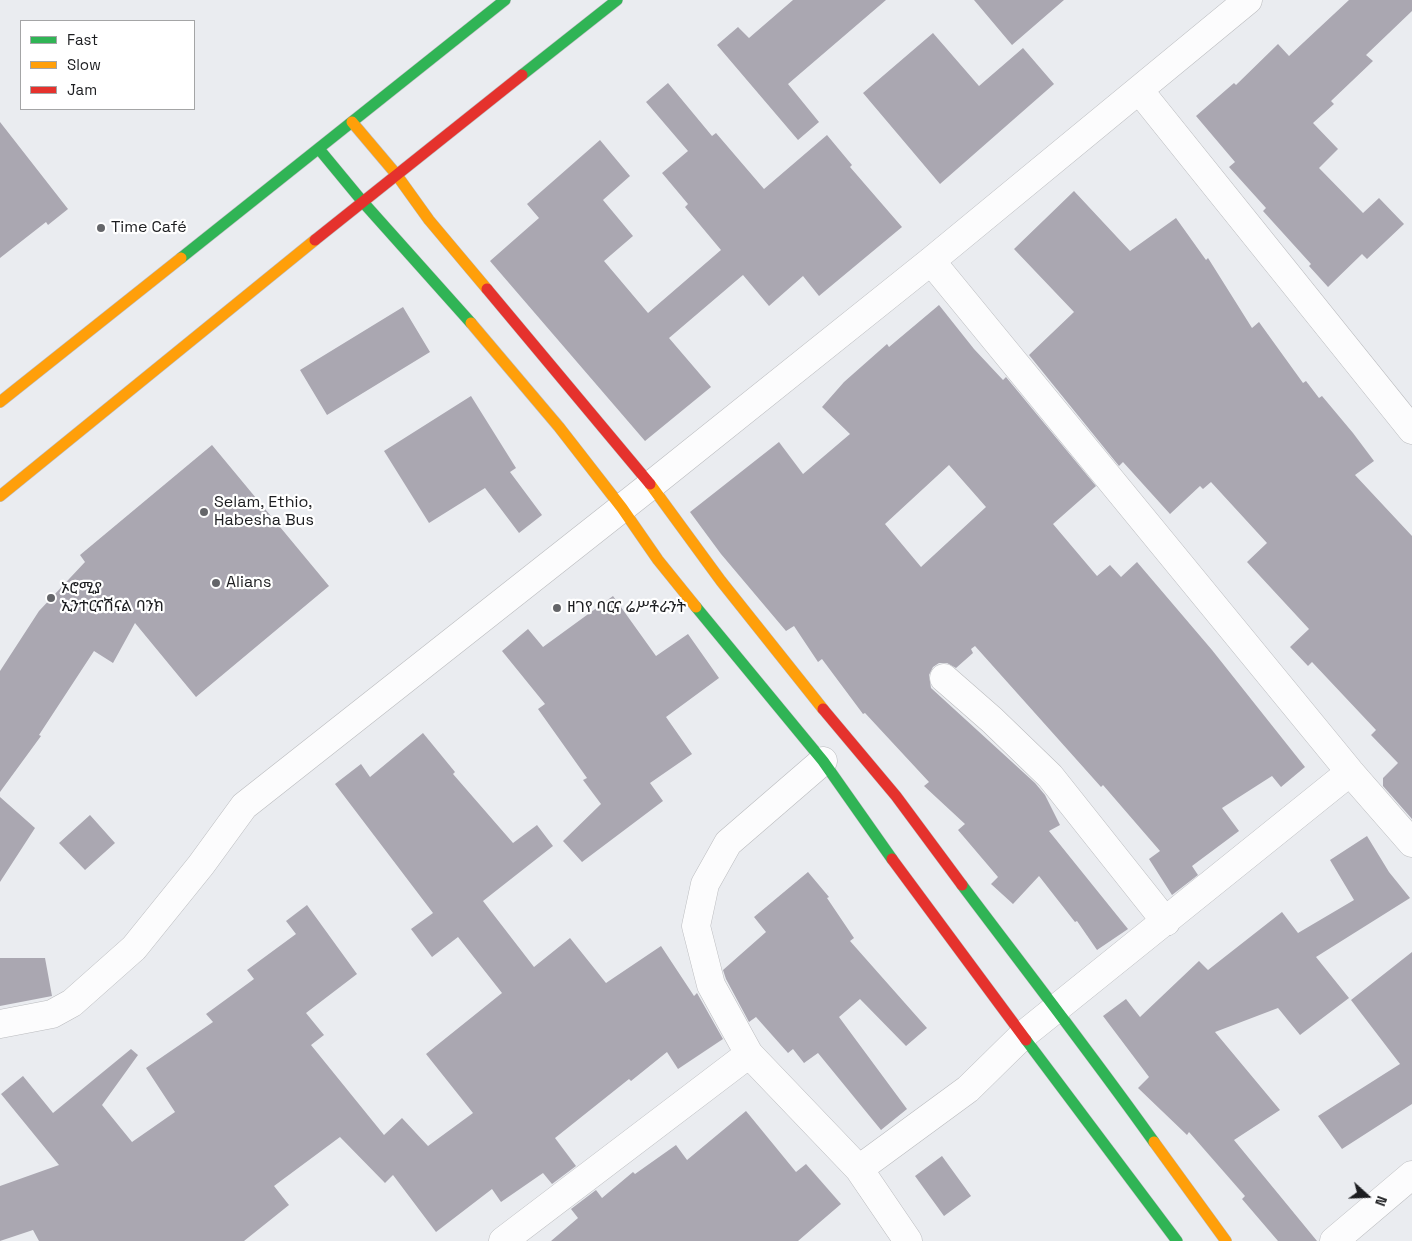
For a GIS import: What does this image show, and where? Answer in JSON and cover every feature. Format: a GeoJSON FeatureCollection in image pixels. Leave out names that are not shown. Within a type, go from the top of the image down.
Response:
{"type":"FeatureCollection","features":[{"type":"Feature","properties":{"kind":"street"},"geometry":{"type":"LineString","coordinates":[[0,402],[505,0]]}},
{"type":"Feature","properties":{"kind":"street"},"geometry":{"type":"LineString","coordinates":[[0,496],[362,201],[617,0]]}},
{"type":"Feature","properties":{"kind":"street"},"geometry":{"type":"LineString","coordinates":[[0,1024],[52,1014],[72,1003],[134,948],[201,865],[244,806],[931,261],[1248,0]]}},
{"type":"Feature","properties":{"kind":"street"},"geometry":{"type":"LineString","coordinates":[[1139,90],[1412,430]]}},
{"type":"Feature","properties":{"kind":"street"},"geometry":{"type":"LineString","coordinates":[[352,122],[396,174],[429,220],[651,485],[721,581],[822,708],[896,796],[1055,1010],[1107,1076],[1226,1241]]}},
{"type":"Feature","properties":{"kind":"street"},"geometry":{"type":"LineString","coordinates":[[319,149],[362,201],[503,359],[622,508],[658,560],[823,761],[920,899],[1177,1241]]}},
{"type":"Feature","properties":{"kind":"street"},"geometry":{"type":"LineString","coordinates":[[931,261],[1350,772],[1412,843]]}},
{"type":"Feature","properties":{"kind":"street"},"geometry":{"type":"LineString","coordinates":[[944,678],[992,720],[1050,776],[1166,922]]}},
{"type":"Feature","properties":{"kind":"street"},"geometry":{"type":"LineString","coordinates":[[823,761],[728,843],[705,884],[696,926],[711,985],[748,1054],[859,1169],[905,1240]]}},
{"type":"Feature","properties":{"kind":"street"},"geometry":{"type":"LineString","coordinates":[[859,1169],[968,1089],[1022,1036],[1350,772]]}},
{"type":"Feature","properties":{"kind":"street"},"geometry":{"type":"LineString","coordinates":[[503,1241],[748,1054]]}},
{"type":"Feature","properties":{"kind":"street"},"geometry":{"type":"LineString","coordinates":[[1334,1241],[1412,1175]]}},
{"type":"Feature","properties":{"kind":"building"},"geometry":{"type":"Polygon","coordinates":[[[793,0],[886,0],[788,84],[819,122],[798,140],[717,45],[738,27],[749,38],[793,0]]]}},
{"type":"Feature","properties":{"kind":"building"},"geometry":{"type":"Polygon","coordinates":[[[974,0],[1064,0],[1012,45],[974,0]]]}},
{"type":"Feature","properties":{"kind":"building"},"geometry":{"type":"Polygon","coordinates":[[[1349,0],[1412,0],[1412,11],[1366,55],[1373,61],[1331,101],[1334,104],[1313,123],[1338,149],[1319,168],[1363,213],[1379,198],[1404,224],[1367,259],[1362,254],[1328,287],[1309,266],[1311,264],[1263,211],[1266,208],[1229,167],[1235,162],[1196,116],[1234,83],[1236,85],[1278,44],[1289,56],[1349,0]]]}},
{"type":"Feature","properties":{"kind":"building"},"geometry":{"type":"Polygon","coordinates":[[[933,33],[979,86],[1023,48],[1054,84],[940,184],[863,93],[933,33]]]}},
{"type":"Feature","properties":{"kind":"building"},"geometry":{"type":"Polygon","coordinates":[[[668,83],[712,136],[716,133],[764,189],[827,135],[852,165],[850,167],[902,227],[819,296],[803,276],[769,306],[743,275],[669,338],[711,387],[645,441],[490,261],[539,218],[527,204],[600,140],[630,176],[603,200],[633,236],[604,261],[648,313],[721,250],[685,207],[688,204],[662,173],[688,151],[646,102],[668,83]]]}},
{"type":"Feature","properties":{"kind":"building"},"geometry":{"type":"Polygon","coordinates":[[[0,122],[68,209],[48,225],[46,222],[0,258],[0,122]]]}},
{"type":"Feature","properties":{"kind":"building"},"geometry":{"type":"Polygon","coordinates":[[[1074,191],[1130,251],[1176,218],[1206,260],[1208,258],[1252,328],[1259,322],[1303,383],[1306,381],[1319,398],[1322,396],[1374,461],[1355,475],[1412,536],[1412,819],[1383,786],[1383,778],[1398,763],[1371,735],[1376,730],[1312,662],[1308,666],[1290,647],[1309,629],[1247,562],[1267,543],[1211,482],[1203,489],[1200,486],[1170,514],[1123,462],[1119,466],[1029,355],[1074,312],[1014,249],[1074,191]]]}},
{"type":"Feature","properties":{"kind":"building"},"geometry":{"type":"Polygon","coordinates":[[[939,305],[974,349],[1003,380],[1006,377],[1096,486],[1053,524],[1097,576],[1110,565],[1121,577],[1137,562],[1212,650],[1305,767],[1281,787],[1272,776],[1222,808],[1239,831],[1192,866],[1198,875],[1172,895],[1149,859],[1160,851],[1103,785],[1101,787],[975,646],[971,649],[973,653],[956,668],[947,663],[939,663],[933,667],[929,675],[931,688],[1035,783],[1045,795],[1060,825],[1049,831],[1128,929],[1097,950],[1077,921],[1075,922],[1039,876],[1013,904],[991,884],[998,877],[958,830],[965,824],[924,786],[929,782],[865,713],[863,714],[822,659],[818,662],[794,626],[786,631],[721,554],[690,512],[779,442],[803,474],[850,434],[822,407],[844,382],[887,344],[889,347],[939,305]],[[949,465],[885,524],[921,567],[986,507],[949,465]]]}},
{"type":"Feature","properties":{"kind":"building"},"geometry":{"type":"Polygon","coordinates":[[[403,307],[430,352],[327,415],[300,370],[403,307]]]}},
{"type":"Feature","properties":{"kind":"building"},"geometry":{"type":"Polygon","coordinates":[[[471,396],[516,468],[510,472],[542,515],[519,533],[485,488],[429,523],[384,451],[471,396]]]}},
{"type":"Feature","properties":{"kind":"building"},"geometry":{"type":"Polygon","coordinates":[[[212,445],[329,586],[196,697],[135,623],[113,663],[94,651],[39,735],[41,736],[0,792],[0,671],[39,611],[85,562],[80,555],[212,445]]]}},
{"type":"Feature","properties":{"kind":"building"},"geometry":{"type":"Polygon","coordinates":[[[613,596],[656,656],[688,634],[719,678],[666,717],[692,754],[650,783],[663,801],[582,862],[563,841],[601,804],[583,780],[587,778],[538,709],[545,704],[502,651],[528,629],[543,647],[613,596]]]}},
{"type":"Feature","properties":{"kind":"building"},"geometry":{"type":"Polygon","coordinates":[[[423,733],[455,772],[453,774],[513,843],[537,825],[553,846],[483,901],[534,967],[570,938],[606,983],[661,946],[694,996],[697,993],[723,1039],[678,1069],[667,1052],[631,1081],[629,1079],[555,1138],[576,1166],[552,1184],[543,1173],[501,1202],[492,1189],[436,1232],[393,1175],[385,1183],[340,1137],[274,1186],[289,1205],[244,1241],[39,1241],[33,1230],[0,1241],[0,1186],[59,1165],[1,1094],[23,1076],[53,1113],[131,1049],[138,1055],[102,1105],[132,1142],[175,1112],[146,1068],[213,1022],[206,1014],[254,979],[247,970],[296,934],[286,921],[307,905],[357,974],[306,1013],[324,1035],[311,1045],[384,1135],[402,1118],[428,1146],[473,1113],[426,1054],[502,993],[458,937],[432,957],[411,929],[433,913],[335,784],[361,764],[370,777],[423,733]]]}},
{"type":"Feature","properties":{"kind":"building"},"geometry":{"type":"Polygon","coordinates":[[[0,797],[35,828],[0,882],[0,797]]]}},
{"type":"Feature","properties":{"kind":"building"},"geometry":{"type":"Polygon","coordinates":[[[90,815],[115,843],[85,870],[59,843],[90,815]]]}},
{"type":"Feature","properties":{"kind":"building"},"geometry":{"type":"Polygon","coordinates":[[[1367,836],[1389,872],[1410,898],[1316,957],[1349,998],[1300,1035],[1278,1008],[1215,1032],[1280,1110],[1234,1140],[1317,1241],[1278,1241],[1242,1199],[1245,1196],[1189,1132],[1187,1135],[1138,1088],[1149,1077],[1103,1016],[1126,999],[1140,1017],[1199,961],[1208,970],[1282,912],[1298,933],[1354,900],[1330,860],[1367,836]]]}},
{"type":"Feature","properties":{"kind":"building"},"geometry":{"type":"Polygon","coordinates":[[[808,872],[829,897],[827,898],[854,938],[850,941],[927,1028],[906,1046],[860,999],[839,1017],[907,1109],[881,1130],[818,1053],[804,1063],[793,1049],[788,1053],[756,1017],[749,1022],[723,970],[766,932],[754,917],[808,872]]]}},
{"type":"Feature","properties":{"kind":"building"},"geometry":{"type":"Polygon","coordinates":[[[1412,952],[1412,1104],[1342,1149],[1318,1116],[1400,1064],[1351,1000],[1412,952]]]}},
{"type":"Feature","properties":{"kind":"building"},"geometry":{"type":"Polygon","coordinates":[[[0,958],[45,958],[52,996],[0,1006],[0,958]]]}},
{"type":"Feature","properties":{"kind":"building"},"geometry":{"type":"Polygon","coordinates":[[[746,1111],[796,1172],[806,1164],[841,1204],[798,1241],[551,1241],[578,1218],[571,1209],[596,1190],[602,1198],[633,1172],[635,1174],[676,1145],[687,1160],[746,1111]]]}},
{"type":"Feature","properties":{"kind":"building"},"geometry":{"type":"Polygon","coordinates":[[[942,1156],[971,1196],[944,1216],[915,1176],[942,1156]]]}},
{"type":"Feature","properties":{"kind":"traffic: fast"},"geometry":{"type":"LineString","coordinates":[[181,258],[505,0]]}},
{"type":"Feature","properties":{"kind":"traffic: fast"},"geometry":{"type":"LineString","coordinates":[[522,75],[617,0]]}},
{"type":"Feature","properties":{"kind":"traffic: fast"},"geometry":{"type":"LineString","coordinates":[[319,149],[362,201],[471,323]]}},
{"type":"Feature","properties":{"kind":"traffic: fast"},"geometry":{"type":"LineString","coordinates":[[696,607],[823,761],[892,859]]}},
{"type":"Feature","properties":{"kind":"traffic: fast"},"geometry":{"type":"LineString","coordinates":[[962,885],[1154,1142]]}},
{"type":"Feature","properties":{"kind":"traffic: fast"},"geometry":{"type":"LineString","coordinates":[[1026,1040],[1177,1241]]}},
{"type":"Feature","properties":{"kind":"traffic: slow"},"geometry":{"type":"LineString","coordinates":[[352,122],[396,174],[429,220],[487,289]]}},
{"type":"Feature","properties":{"kind":"traffic: slow"},"geometry":{"type":"LineString","coordinates":[[0,496],[315,240]]}},
{"type":"Feature","properties":{"kind":"traffic: slow"},"geometry":{"type":"LineString","coordinates":[[0,402],[181,258]]}},
{"type":"Feature","properties":{"kind":"traffic: slow"},"geometry":{"type":"LineString","coordinates":[[471,323],[559,427],[622,508],[658,560],[696,607]]}},
{"type":"Feature","properties":{"kind":"traffic: slow"},"geometry":{"type":"LineString","coordinates":[[650,484],[721,581],[823,709]]}},
{"type":"Feature","properties":{"kind":"traffic: slow"},"geometry":{"type":"LineString","coordinates":[[1154,1142],[1226,1241]]}},
{"type":"Feature","properties":{"kind":"traffic: jam"},"geometry":{"type":"LineString","coordinates":[[315,240],[522,75]]}},
{"type":"Feature","properties":{"kind":"traffic: jam"},"geometry":{"type":"LineString","coordinates":[[487,289],[650,484]]}},
{"type":"Feature","properties":{"kind":"traffic: jam"},"geometry":{"type":"LineString","coordinates":[[823,709],[896,796],[962,885]]}},
{"type":"Feature","properties":{"kind":"traffic: jam"},"geometry":{"type":"LineString","coordinates":[[892,859],[1026,1040]]}},
{"type":"Feature","properties":{"kind":"place","name":"Time Café"},"geometry":{"type":"Point","coordinates":[101,228]}},
{"type":"Feature","properties":{"kind":"place","name":"Selam, Ethio, Habesha Bus"},"geometry":{"type":"Point","coordinates":[204,512]}},
{"type":"Feature","properties":{"kind":"place","name":"Alians"},"geometry":{"type":"Point","coordinates":[216,583]}},
{"type":"Feature","properties":{"kind":"place","name":"ኦሮሚያ ኢንተርናሽናል ባንክ"},"geometry":{"type":"Point","coordinates":[51,598]}},
{"type":"Feature","properties":{"kind":"place","name":"ዘገየ ባርና ሬሥቶራንት"},"geometry":{"type":"Point","coordinates":[557,608]}}]}
